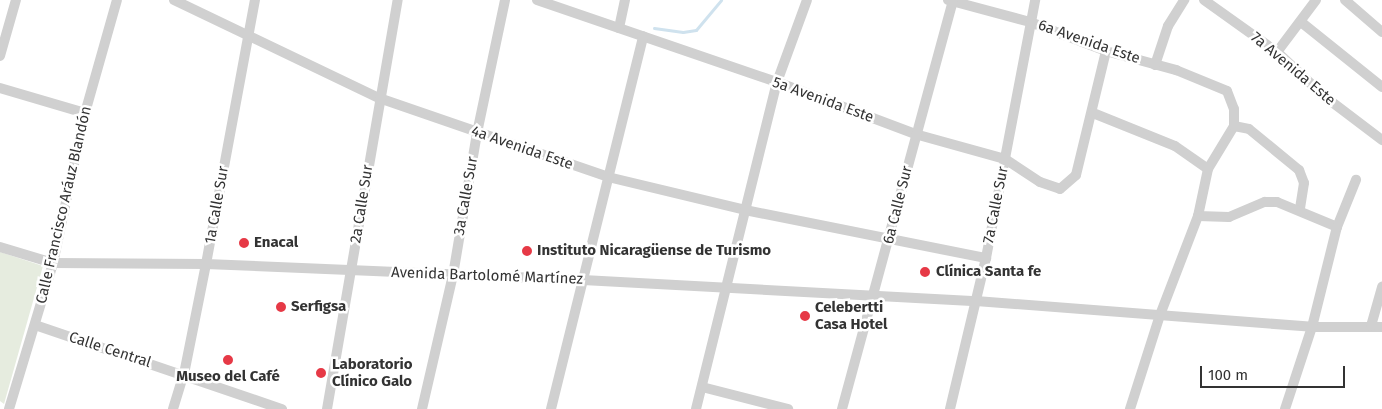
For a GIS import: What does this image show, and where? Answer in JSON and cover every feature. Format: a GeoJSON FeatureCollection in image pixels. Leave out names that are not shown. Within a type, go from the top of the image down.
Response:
{"type":"FeatureCollection","features":[{"type":"Feature","properties":{"kind":"street"},"geometry":{"type":"LineString","coordinates":[[0,56],[16,0]]}},
{"type":"Feature","properties":{"kind":"street","name":"Calle Francisco Aráuz Blandón"},"geometry":{"type":"LineString","coordinates":[[9,409],[53,263],[85,113],[117,0]]}},
{"type":"Feature","properties":{"kind":"street","name":"4a Avenida Este"},"geometry":{"type":"LineString","coordinates":[[174,0],[247,33],[379,98],[477,133],[608,176],[745,210],[889,240]]}},
{"type":"Feature","properties":{"kind":"street","name":"1a Calle Sur"},"geometry":{"type":"LineString","coordinates":[[173,409],[184,374],[206,264],[247,33],[256,0]]}},
{"type":"Feature","properties":{"kind":"street","name":"2a Calle Sur"},"geometry":{"type":"LineString","coordinates":[[327,409],[352,270],[379,98],[398,0]]}},
{"type":"Feature","properties":{"kind":"street","name":"3a Calle Sur"},"geometry":{"type":"LineString","coordinates":[[422,409],[452,275],[477,133],[505,0]]}},
{"type":"Feature","properties":{"kind":"street","name":"5a Avenida Este"},"geometry":{"type":"LineString","coordinates":[[537,0],[777,82],[915,134],[1005,159],[1040,182],[1060,189],[1076,175],[1093,113]]}},
{"type":"Feature","properties":{"kind":"street"},"geometry":{"type":"LineString","coordinates":[[619,28],[625,0]]}},
{"type":"Feature","properties":{"kind":"street"},"geometry":{"type":"LineString","coordinates":[[696,409],[777,82],[806,0]]}},
{"type":"Feature","properties":{"kind":"street","name":"6a Avenida Este"},"geometry":{"type":"LineString","coordinates":[[951,0],[1030,22],[1106,50],[1202,80],[1227,92],[1234,109],[1234,126]]}},
{"type":"Feature","properties":{"kind":"street","name":"6a Calle Sur"},"geometry":{"type":"LineString","coordinates":[[842,409],[889,240],[951,0]]}},
{"type":"Feature","properties":{"kind":"street","name":"7a Calle Sur"},"geometry":{"type":"LineString","coordinates":[[950,409],[986,258],[1035,0]]}},
{"type":"Feature","properties":{"kind":"street"},"geometry":{"type":"LineString","coordinates":[[1155,65],[1168,26],[1184,0]]}},
{"type":"Feature","properties":{"kind":"street","name":"7a Avenida Este"},"geometry":{"type":"LineString","coordinates":[[1204,0],[1277,52],[1324,96],[1382,140]]}},
{"type":"Feature","properties":{"kind":"street"},"geometry":{"type":"LineString","coordinates":[[1277,52],[1316,0]]}},
{"type":"Feature","properties":{"kind":"street"},"geometry":{"type":"LineString","coordinates":[[1344,0],[1382,32]]}},
{"type":"Feature","properties":{"kind":"street"},"geometry":{"type":"LineString","coordinates":[[1301,22],[1382,87]]}},
{"type":"Feature","properties":{"kind":"street"},"geometry":{"type":"LineString","coordinates":[[551,409],[643,36]]}},
{"type":"Feature","properties":{"kind":"street"},"geometry":{"type":"LineString","coordinates":[[1106,50],[1093,113],[1175,146],[1208,169]]}},
{"type":"Feature","properties":{"kind":"street"},"geometry":{"type":"LineString","coordinates":[[0,88],[85,113]]}},
{"type":"Feature","properties":{"kind":"street"},"geometry":{"type":"LineString","coordinates":[[1130,409],[1160,315],[1198,216],[1208,169],[1234,126],[1249,129],[1299,170],[1304,183],[1300,209]]}},
{"type":"Feature","properties":{"kind":"street"},"geometry":{"type":"LineString","coordinates":[[1285,409],[1312,327],[1337,227],[1356,180]]}},
{"type":"Feature","properties":{"kind":"street"},"geometry":{"type":"LineString","coordinates":[[1198,216],[1229,217],[1265,202],[1276,202],[1300,209],[1306,215],[1337,227]]}},
{"type":"Feature","properties":{"kind":"street"},"geometry":{"type":"LineString","coordinates":[[889,240],[986,258]]}},
{"type":"Feature","properties":{"kind":"street","name":"Avenida Bartolomé Martínez"},"geometry":{"type":"LineString","coordinates":[[0,247],[53,263],[206,264],[583,280],[976,301],[1312,327],[1371,326]]}},
{"type":"Feature","properties":{"kind":"street"},"geometry":{"type":"LineString","coordinates":[[1382,287],[1371,326],[1382,327]]}},
{"type":"Feature","properties":{"kind":"street","name":"Calle Central"},"geometry":{"type":"LineString","coordinates":[[35,325],[184,374],[282,409]]}},
{"type":"Feature","properties":{"kind":"street"},"geometry":{"type":"LineString","coordinates":[[702,387],[788,409]]}},
{"type":"Feature","properties":{"kind":"street"},"geometry":{"type":"LineString","coordinates":[[0,405],[9,409]]}},
{"type":"Feature","properties":{"kind":"shaded area"},"geometry":{"type":"Polygon","coordinates":[[[0,252],[43,266],[4,404],[0,401],[0,252]]]}},
{"type":"Feature","properties":{"kind":"waterway"},"geometry":{"type":"LineString","coordinates":[[654,28],[683,32],[696,30],[721,0]]}},
{"type":"Feature","properties":{"kind":"place","name":"Enacal"},"geometry":{"type":"Point","coordinates":[244,243]}},
{"type":"Feature","properties":{"kind":"place","name":"Instituto Nicaragüense de Turismo"},"geometry":{"type":"Point","coordinates":[527,251]}},
{"type":"Feature","properties":{"kind":"place","name":"Clínica Santa fe"},"geometry":{"type":"Point","coordinates":[925,272]}},
{"type":"Feature","properties":{"kind":"place","name":"Serfigsa"},"geometry":{"type":"Point","coordinates":[281,307]}},
{"type":"Feature","properties":{"kind":"place","name":"Celebertti Casa Hotel"},"geometry":{"type":"Point","coordinates":[805,316]}},
{"type":"Feature","properties":{"kind":"place","name":"Museo del Café"},"geometry":{"type":"Point","coordinates":[228,360]}},
{"type":"Feature","properties":{"kind":"place","name":"Laboratorio Clínico Galo"},"geometry":{"type":"Point","coordinates":[321,373]}}]}
